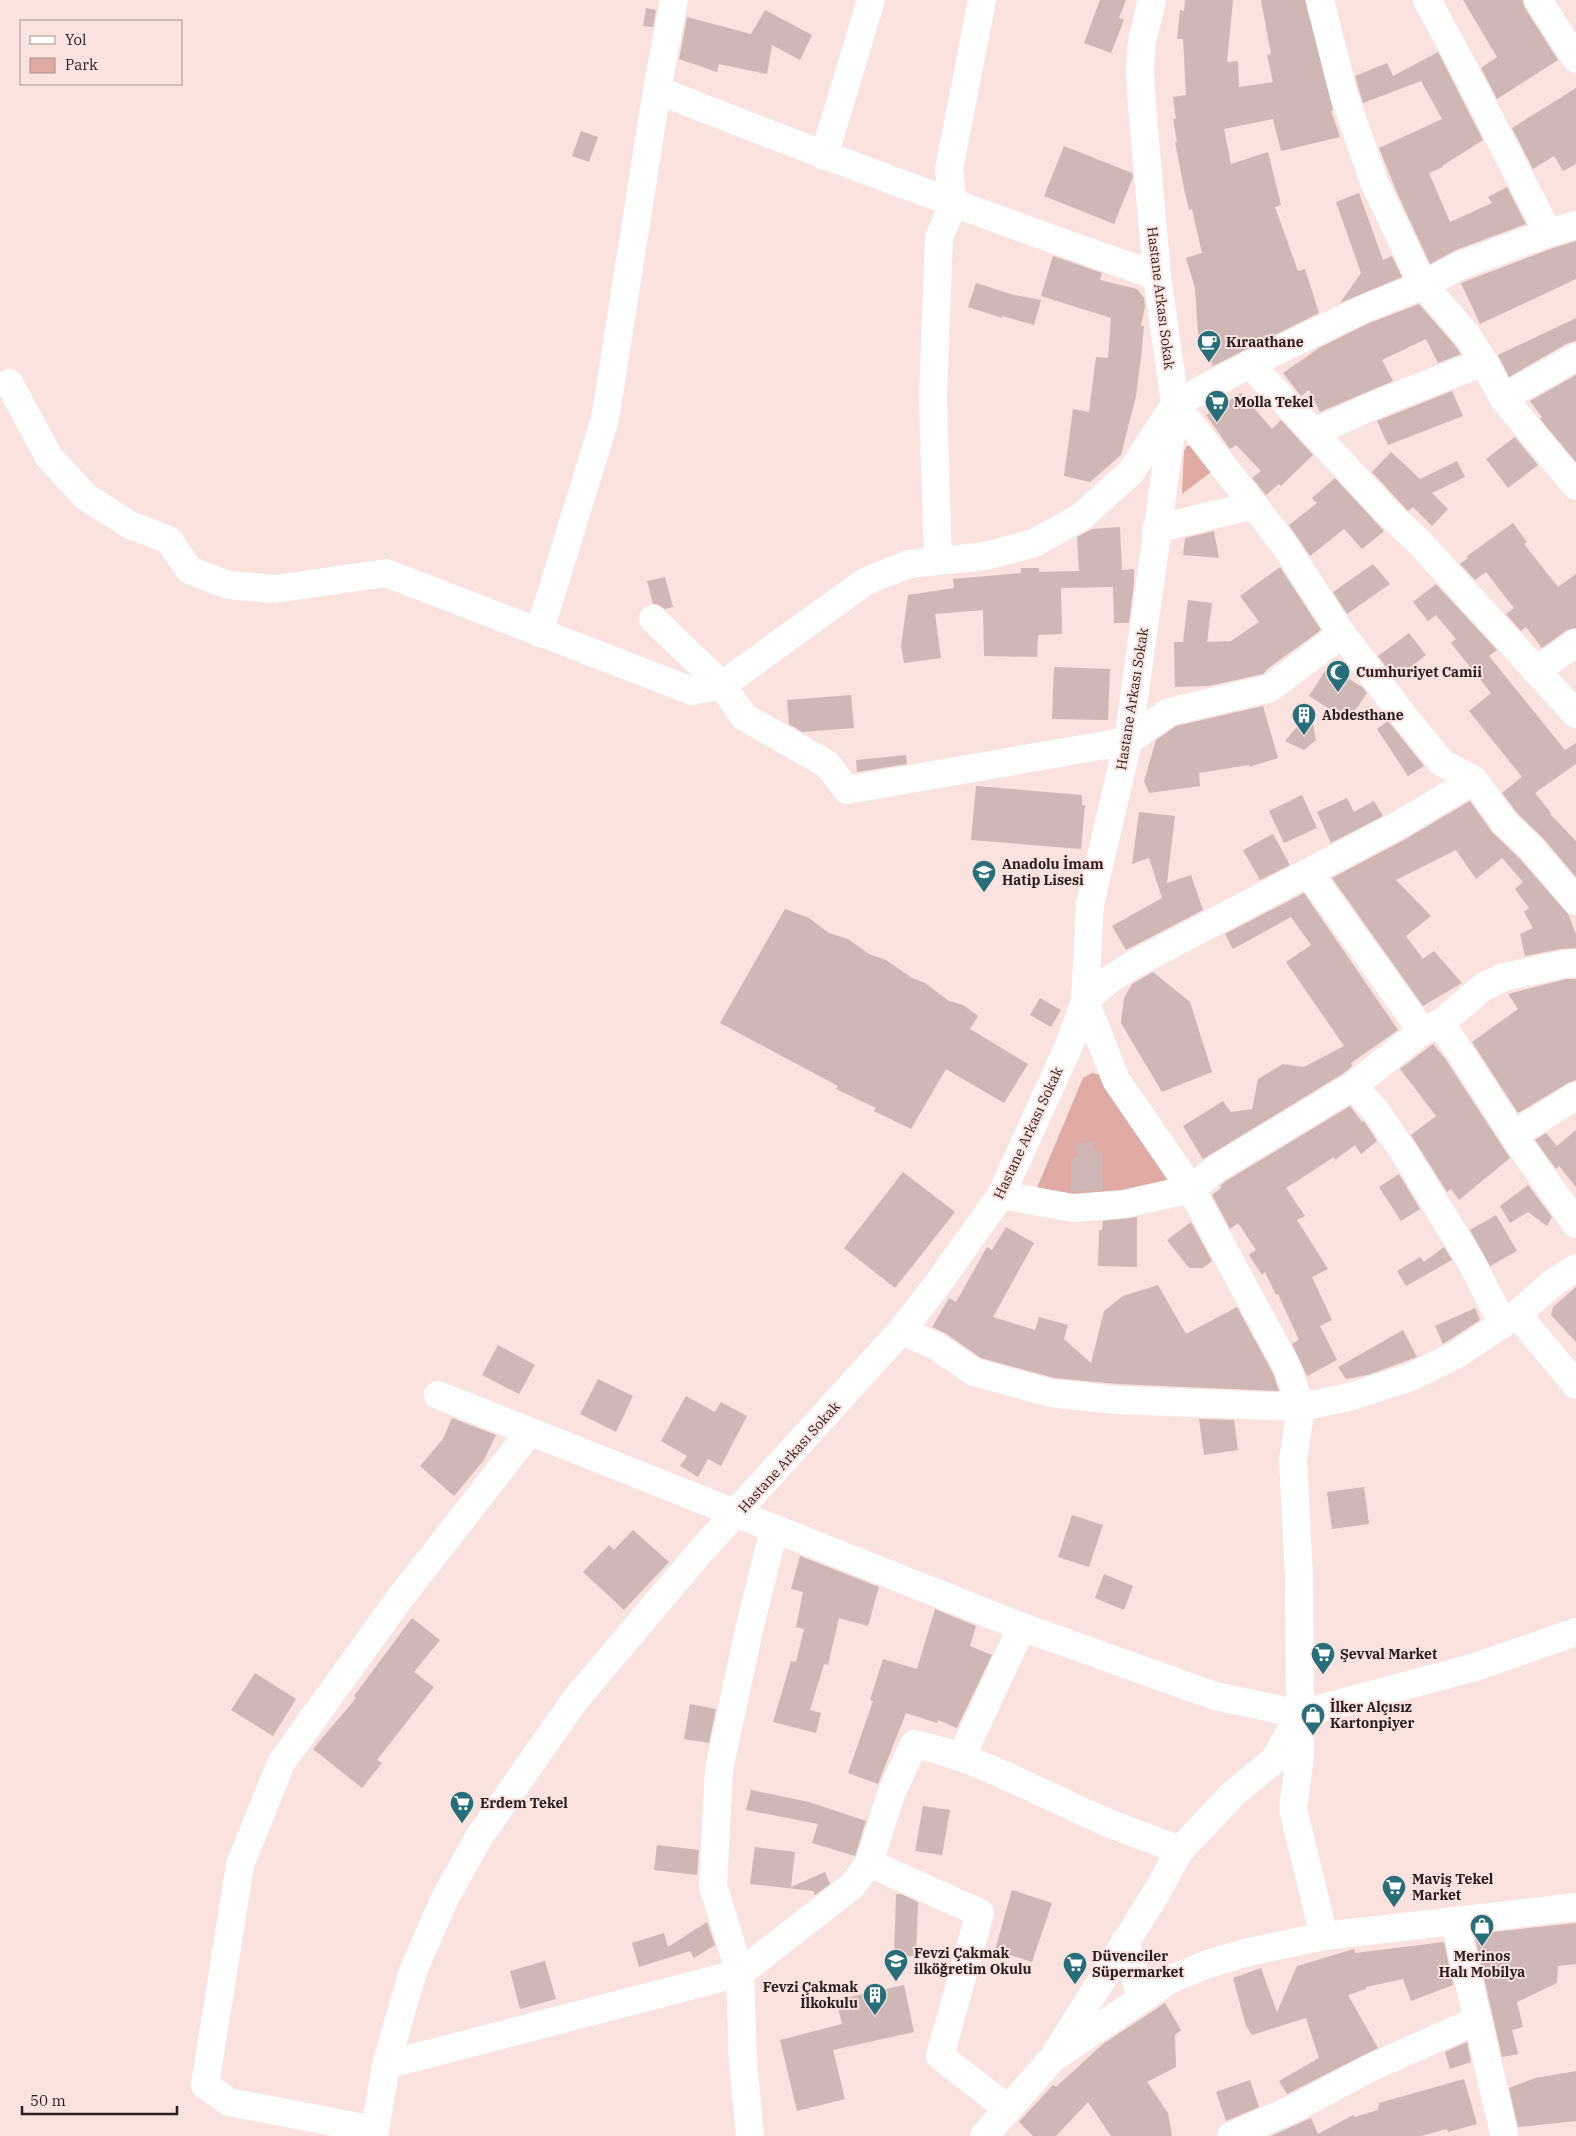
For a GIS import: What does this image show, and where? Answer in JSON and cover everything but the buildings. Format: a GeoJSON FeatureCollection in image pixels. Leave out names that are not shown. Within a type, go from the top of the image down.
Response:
{"type":"FeatureCollection","features":[{"type":"Feature","properties":{"kind":"street"},"geometry":{"type":"LineString","coordinates":[[539,633],[604,419],[657,90],[674,0]]}},
{"type":"Feature","properties":{"kind":"street"},"geometry":{"type":"LineString","coordinates":[[824,156],[871,0]]}},
{"type":"Feature","properties":{"kind":"street"},"geometry":{"type":"LineString","coordinates":[[938,561],[933,398],[939,237],[953,204],[950,169],[982,0]]}},
{"type":"Feature","properties":{"kind":"street","name":"Hastane Arkası Sokak"},"geometry":{"type":"LineString","coordinates":[[374,2133],[386,2065],[413,1971],[446,1898],[479,1837],[575,1700],[700,1552],[738,1514],[901,1331],[937,1285],[1000,1195],[1070,1043],[1084,1001],[1090,904],[1128,741],[1156,529],[1175,404],[1157,276],[1140,71],[1142,41],[1152,0]]}},
{"type":"Feature","properties":{"kind":"street"},"geometry":{"type":"LineString","coordinates":[[1320,0],[1344,95],[1374,182],[1423,285],[1466,334],[1484,362],[1503,398],[1576,486]]}},
{"type":"Feature","properties":{"kind":"street"},"geometry":{"type":"LineString","coordinates":[[1427,0],[1548,233]]}},
{"type":"Feature","properties":{"kind":"street"},"geometry":{"type":"LineString","coordinates":[[1538,0],[1576,59]]}},
{"type":"Feature","properties":{"kind":"street"},"geometry":{"type":"LineString","coordinates":[[657,90],[824,156],[953,204],[1157,276]]}},
{"type":"Feature","properties":{"kind":"street"},"geometry":{"type":"LineString","coordinates":[[9,383],[49,457],[86,497],[130,525],[169,540],[188,570],[228,585],[275,589],[386,573],[692,691],[722,685],[866,581],[909,564],[986,556],[1034,543],[1081,517],[1131,472],[1175,404],[1250,364],[1361,310],[1423,285],[1461,265],[1548,233],[1576,225]]}},
{"type":"Feature","properties":{"kind":"street"},"geometry":{"type":"LineString","coordinates":[[1503,398],[1576,357]]}},
{"type":"Feature","properties":{"kind":"street"},"geometry":{"type":"LineString","coordinates":[[1314,432],[1384,401],[1484,362]]}},
{"type":"Feature","properties":{"kind":"street"},"geometry":{"type":"LineString","coordinates":[[1250,364],[1388,512],[1420,543],[1576,714]]}},
{"type":"Feature","properties":{"kind":"street"},"geometry":{"type":"LineString","coordinates":[[1175,404],[1283,543],[1342,634],[1399,710],[1442,763],[1474,780],[1505,824],[1531,848],[1576,901]]}},
{"type":"Feature","properties":{"kind":"street"},"geometry":{"type":"LineString","coordinates":[[1156,529],[1254,505]]}},
{"type":"Feature","properties":{"kind":"street"},"geometry":{"type":"LineString","coordinates":[[653,619],[722,685],[744,717],[827,764],[847,790],[1128,741],[1169,712],[1270,688],[1342,634]]}},
{"type":"Feature","properties":{"kind":"street"},"geometry":{"type":"LineString","coordinates":[[1536,671],[1576,643]]}},
{"type":"Feature","properties":{"kind":"street"},"geometry":{"type":"LineString","coordinates":[[1324,1936],[1293,1809],[1300,1755],[1300,1714],[1299,1578],[1292,1460],[1302,1407],[1287,1367],[1191,1189],[1116,1080],[1084,1001],[1106,982],[1134,964],[1397,826],[1474,780]]}},
{"type":"Feature","properties":{"kind":"street"},"geometry":{"type":"LineString","coordinates":[[1308,872],[1432,1027],[1513,1135],[1576,1224]]}},
{"type":"Feature","properties":{"kind":"street"},"geometry":{"type":"LineString","coordinates":[[1000,1195],[1073,1208],[1124,1204],[1191,1189],[1217,1168],[1353,1086],[1483,987],[1504,977],[1564,964],[1576,964]]}},
{"type":"Feature","properties":{"kind":"street"},"geometry":{"type":"LineString","coordinates":[[1353,1086],[1376,1111],[1407,1156],[1470,1260],[1510,1319],[1567,1358],[1576,1385]]}},
{"type":"Feature","properties":{"kind":"street"},"geometry":{"type":"LineString","coordinates":[[1513,1135],[1576,1096]]}},
{"type":"Feature","properties":{"kind":"street"},"geometry":{"type":"LineString","coordinates":[[901,1331],[936,1346],[974,1372],[1052,1393],[1118,1400],[1302,1407],[1349,1397],[1412,1377],[1456,1355],[1510,1319],[1554,1282],[1576,1268]]}},
{"type":"Feature","properties":{"kind":"street"},"geometry":{"type":"LineString","coordinates":[[438,1395],[529,1433],[1022,1627],[1215,1696],[1300,1714],[1475,1667],[1576,1632]]}},
{"type":"Feature","properties":{"kind":"street"},"geometry":{"type":"LineString","coordinates":[[374,2133],[228,2102],[205,2085],[240,1865],[282,1763],[400,1598],[529,1433]]}},
{"type":"Feature","properties":{"kind":"street"},"geometry":{"type":"LineString","coordinates":[[750,2136],[743,2062],[740,1974],[713,1886],[719,1769],[749,1630],[774,1529]]}},
{"type":"Feature","properties":{"kind":"street"},"geometry":{"type":"LineString","coordinates":[[961,1757],[1022,1627]]}},
{"type":"Feature","properties":{"kind":"street"},"geometry":{"type":"LineString","coordinates":[[984,2136],[1052,2059],[1125,1941],[1156,1895],[1180,1850],[1234,1793],[1274,1760],[1300,1714]]}},
{"type":"Feature","properties":{"kind":"street"},"geometry":{"type":"LineString","coordinates":[[386,2065],[740,1974],[852,1886],[869,1863],[891,1794],[914,1744],[941,1750],[997,1771],[1102,1820],[1180,1850]]}},
{"type":"Feature","properties":{"kind":"street"},"geometry":{"type":"LineString","coordinates":[[869,1863],[980,1914],[940,2056],[1008,2109]]}},
{"type":"Feature","properties":{"kind":"street"},"geometry":{"type":"LineString","coordinates":[[1052,2059],[1171,1979],[1208,1964],[1244,1953],[1324,1936],[1576,1907]]}},
{"type":"Feature","properties":{"kind":"street"},"geometry":{"type":"LineString","coordinates":[[1455,1922],[1508,2135]]}},
{"type":"Feature","properties":{"kind":"street"},"geometry":{"type":"LineString","coordinates":[[1125,1941],[1141,1999]]}},
{"type":"Feature","properties":{"kind":"street"},"geometry":{"type":"LineString","coordinates":[[1231,2136],[1294,2108],[1370,2068],[1478,2020]]}},
{"type":"Feature","properties":{"kind":"green space"},"geometry":{"type":"Polygon","coordinates":[[[1187,446],[1193,446],[1211,472],[1182,494],[1184,451],[1187,446]]]}},
{"type":"Feature","properties":{"kind":"green space"},"geometry":{"type":"Polygon","coordinates":[[[1092,1073],[1101,1075],[1168,1181],[1108,1198],[1034,1195],[1083,1078],[1092,1073]]]}},
{"type":"Feature","properties":{"kind":"place","name":"Kıraathane"},"geometry":{"type":"Point","coordinates":[1209,363]}},
{"type":"Feature","properties":{"kind":"place","name":"Molla Tekel"},"geometry":{"type":"Point","coordinates":[1217,423]}},
{"type":"Feature","properties":{"kind":"place","name":"Cumhuriyet Camii"},"geometry":{"type":"Point","coordinates":[1338,693]}},
{"type":"Feature","properties":{"kind":"place","name":"Abdesthane"},"geometry":{"type":"Point","coordinates":[1304,736]}},
{"type":"Feature","properties":{"kind":"place","name":"Anadolu İmam Hatip Lisesi"},"geometry":{"type":"Point","coordinates":[984,893]}},
{"type":"Feature","properties":{"kind":"place","name":"Şevval Market"},"geometry":{"type":"Point","coordinates":[1323,1675]}},
{"type":"Feature","properties":{"kind":"place","name":"İlker Alçısız Kartonpiyer"},"geometry":{"type":"Point","coordinates":[1313,1736]}},
{"type":"Feature","properties":{"kind":"place","name":"Erdem Tekel"},"geometry":{"type":"Point","coordinates":[462,1824]}},
{"type":"Feature","properties":{"kind":"place","name":"Maviş Tekel Market"},"geometry":{"type":"Point","coordinates":[1394,1908]}},
{"type":"Feature","properties":{"kind":"place","name":"Merinos Halı Mobilya"},"geometry":{"type":"Point","coordinates":[1482,1947]}},
{"type":"Feature","properties":{"kind":"place","name":"Fevzi Çakmak ilköğretim Okulu"},"geometry":{"type":"Point","coordinates":[896,1982]}},
{"type":"Feature","properties":{"kind":"place","name":"Düvenciler Süpermarket"},"geometry":{"type":"Point","coordinates":[1075,1985]}},
{"type":"Feature","properties":{"kind":"place","name":"Fevzi Çakmak İlkokulu"},"geometry":{"type":"Point","coordinates":[875,2016]}}]}
